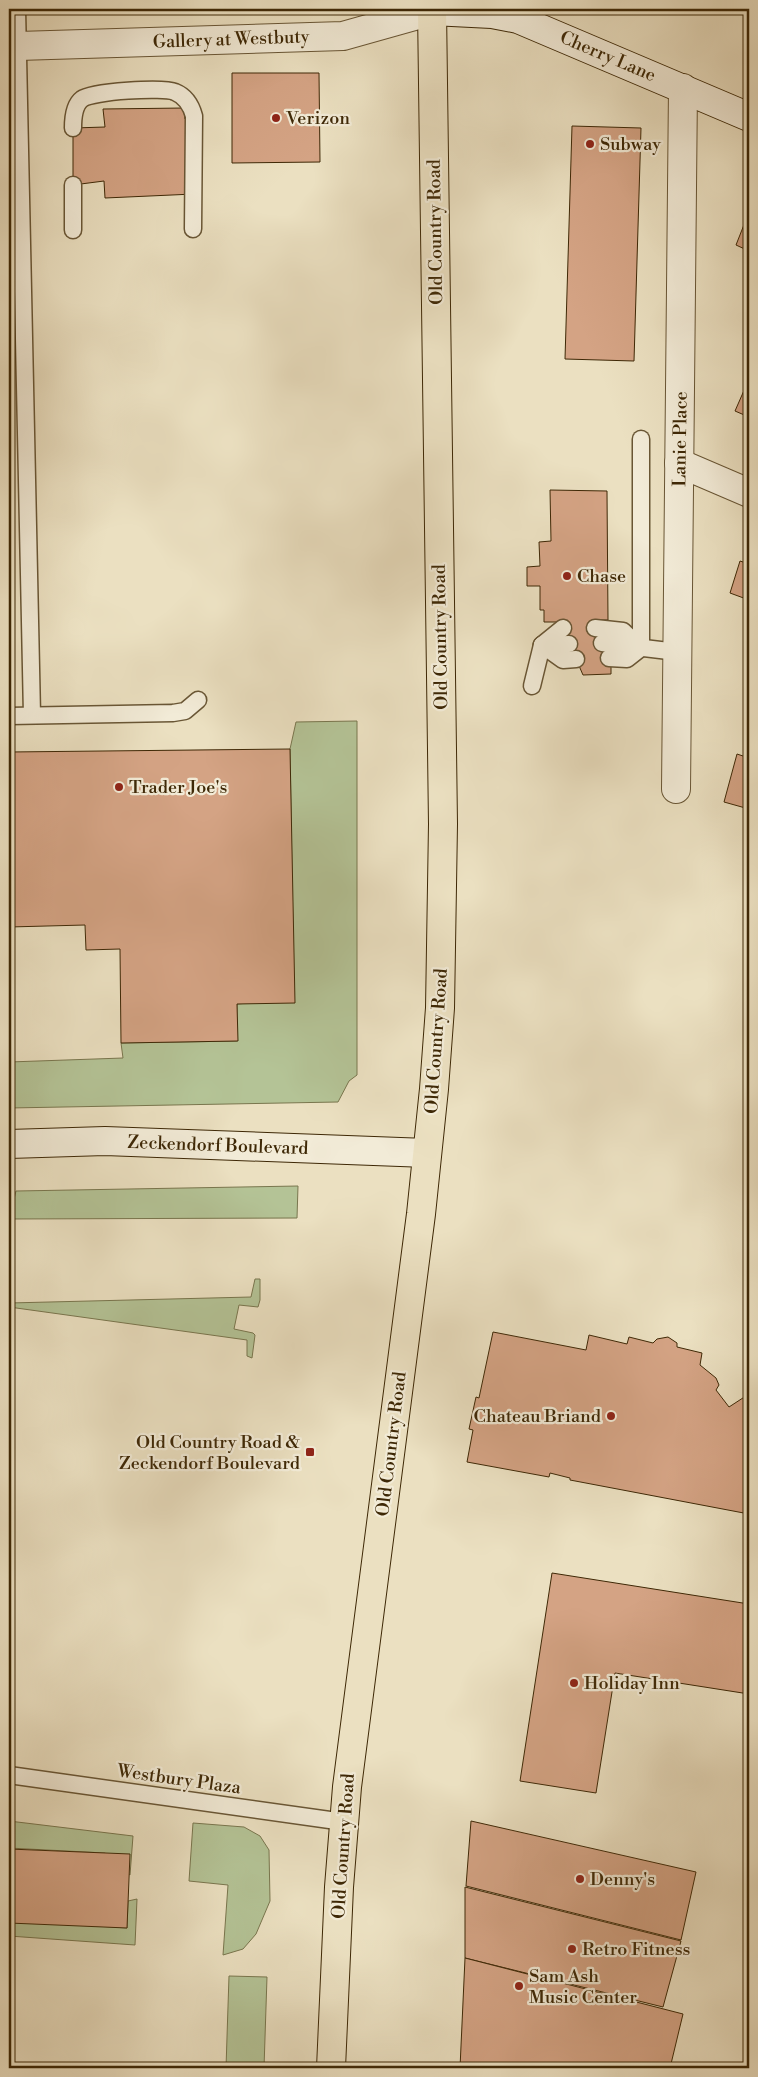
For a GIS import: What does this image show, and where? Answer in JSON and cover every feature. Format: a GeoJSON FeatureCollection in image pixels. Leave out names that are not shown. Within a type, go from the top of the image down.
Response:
{"type":"FeatureCollection","features":[{"type":"Feature","properties":{"kind":"main road","name":"Old Country Road"},"geometry":{"type":"LineString","coordinates":[[331,2068],[344,1822],[353,1728],[419,1233],[440,1008],[442,824],[430,9]]}},
{"type":"Feature","properties":{"kind":"street","name":"Gallery at Westbuty"},"geometry":{"type":"LineString","coordinates":[[18,46],[343,36],[430,9]]}},
{"type":"Feature","properties":{"kind":"street","name":"Cherry Lane"},"geometry":{"type":"LineString","coordinates":[[430,9],[492,14],[518,19],[749,117]]}},
{"type":"Feature","properties":{"kind":"street","name":"Lanie Place"},"geometry":{"type":"LineString","coordinates":[[676,789],[683,88]]}},
{"type":"Feature","properties":{"kind":"street"},"geometry":{"type":"LineString","coordinates":[[679,463],[749,493]]}},
{"type":"Feature","properties":{"kind":"street","name":"Zeckendorf Boulevard"},"geometry":{"type":"LineString","coordinates":[[9,1144],[106,1141],[427,1153]]}},
{"type":"Feature","properties":{"kind":"lane"},"geometry":{"type":"LineString","coordinates":[[17,9],[32,715]]}},
{"type":"Feature","properties":{"kind":"lane"},"geometry":{"type":"LineString","coordinates":[[73,128],[74,113],[78,104],[82,99],[91,95],[102,92],[167,90],[182,96],[192,108],[194,116],[193,228]]}},
{"type":"Feature","properties":{"kind":"lane"},"geometry":{"type":"LineString","coordinates":[[73,185],[73,230]]}},
{"type":"Feature","properties":{"kind":"lane"},"geometry":{"type":"LineString","coordinates":[[641,439],[641,648]]}},
{"type":"Feature","properties":{"kind":"lane"},"geometry":{"type":"LineString","coordinates":[[532,686],[542,645],[562,628]]}},
{"type":"Feature","properties":{"kind":"lane"},"geometry":{"type":"LineString","coordinates":[[595,628],[623,631],[641,648]]}},
{"type":"Feature","properties":{"kind":"lane"},"geometry":{"type":"LineString","coordinates":[[602,643],[677,652]]}},
{"type":"Feature","properties":{"kind":"lane"},"geometry":{"type":"LineString","coordinates":[[542,645],[563,660],[572,651]]}},
{"type":"Feature","properties":{"kind":"lane"},"geometry":{"type":"LineString","coordinates":[[609,658],[627,659],[641,648]]}},
{"type":"Feature","properties":{"kind":"lane"},"geometry":{"type":"LineString","coordinates":[[9,716],[173,713],[185,711],[198,700]]}},
{"type":"Feature","properties":{"kind":"lane","name":"Westbury Plaza"},"geometry":{"type":"LineString","coordinates":[[9,1775],[344,1822]]}},
{"type":"Feature","properties":{"kind":"green space"},"geometry":{"type":"Polygon","coordinates":[[[357,721],[357,1075],[349,1081],[338,1102],[9,1108],[9,1062],[123,1058],[121,1043],[237,1041],[237,1004],[294,999],[290,749],[296,722],[357,721]]]}},
{"type":"Feature","properties":{"kind":"green space"},"geometry":{"type":"Polygon","coordinates":[[[298,1186],[297,1218],[9,1219],[16,1191],[298,1186]]]}},
{"type":"Feature","properties":{"kind":"green space"},"geometry":{"type":"Polygon","coordinates":[[[255,1279],[260,1279],[258,1307],[239,1305],[234,1329],[255,1335],[252,1358],[247,1356],[247,1340],[9,1307],[9,1303],[251,1297],[255,1279]]]}},
{"type":"Feature","properties":{"kind":"green space"},"geometry":{"type":"Polygon","coordinates":[[[9,1821],[133,1836],[130,1875],[105,1853],[9,1848],[9,1821]]]}},
{"type":"Feature","properties":{"kind":"green space"},"geometry":{"type":"Polygon","coordinates":[[[193,1823],[244,1827],[260,1836],[269,1850],[270,1901],[256,1934],[243,1949],[223,1955],[228,1885],[189,1881],[193,1823]]]}},
{"type":"Feature","properties":{"kind":"green space"},"geometry":{"type":"Polygon","coordinates":[[[137,1899],[135,1945],[9,1936],[9,1920],[127,1928],[128,1901],[137,1899]]]}},
{"type":"Feature","properties":{"kind":"green space"},"geometry":{"type":"Polygon","coordinates":[[[229,1976],[267,1977],[264,2068],[226,2068],[229,1976]]]}},
{"type":"Feature","properties":{"kind":"building","name":"Verizon"},"geometry":{"type":"Polygon","coordinates":[[[232,73],[319,73],[320,162],[232,163],[232,73]]]}},
{"type":"Feature","properties":{"kind":"building"},"geometry":{"type":"Polygon","coordinates":[[[184,108],[185,119],[193,120],[194,194],[105,198],[104,181],[73,185],[73,128],[105,127],[103,109],[184,108]]]}},
{"type":"Feature","properties":{"kind":"building"},"geometry":{"type":"Polygon","coordinates":[[[572,126],[641,128],[634,361],[565,359],[572,126]]]}},
{"type":"Feature","properties":{"kind":"building"},"geometry":{"type":"Polygon","coordinates":[[[749,212],[749,251],[736,245],[749,212]]]}},
{"type":"Feature","properties":{"kind":"building"},"geometry":{"type":"Polygon","coordinates":[[[749,379],[749,417],[735,411],[749,379]]]}},
{"type":"Feature","properties":{"kind":"building","name":"Chase"},"geometry":{"type":"Polygon","coordinates":[[[550,490],[607,491],[608,620],[592,620],[611,664],[611,674],[583,675],[560,622],[544,622],[544,610],[540,610],[540,586],[527,586],[527,567],[540,566],[539,542],[551,541],[550,490]]]}},
{"type":"Feature","properties":{"kind":"building"},"geometry":{"type":"Polygon","coordinates":[[[740,561],[749,564],[749,600],[730,593],[740,561]]]}},
{"type":"Feature","properties":{"kind":"building"},"geometry":{"type":"Polygon","coordinates":[[[290,749],[295,1003],[237,1004],[238,1041],[121,1043],[120,949],[86,950],[85,925],[9,927],[9,752],[290,749]]]}},
{"type":"Feature","properties":{"kind":"building"},"geometry":{"type":"Polygon","coordinates":[[[737,754],[749,758],[749,809],[724,802],[737,754]]]}},
{"type":"Feature","properties":{"kind":"building"},"geometry":{"type":"Polygon","coordinates":[[[749,1105],[749,1125],[745,1125],[749,1105]]]}},
{"type":"Feature","properties":{"kind":"building","name":"Chateau Briand"},"geometry":{"type":"Polygon","coordinates":[[[493,1332],[586,1350],[589,1335],[627,1344],[629,1337],[653,1343],[657,1339],[668,1337],[677,1343],[677,1347],[702,1353],[700,1365],[716,1378],[719,1385],[716,1390],[729,1407],[749,1394],[749,1426],[744,1430],[749,1437],[749,1514],[570,1480],[570,1478],[550,1473],[549,1477],[467,1462],[473,1430],[469,1429],[476,1397],[479,1398],[493,1332]]]}},
{"type":"Feature","properties":{"kind":"building","name":"Holiday Inn"},"geometry":{"type":"Polygon","coordinates":[[[552,1573],[749,1604],[749,1694],[615,1673],[596,1793],[520,1781],[552,1573]]]}},
{"type":"Feature","properties":{"kind":"building","name":"Denny's"},"geometry":{"type":"Polygon","coordinates":[[[471,1821],[696,1872],[681,1940],[466,1886],[471,1821]]]}},
{"type":"Feature","properties":{"kind":"building"},"geometry":{"type":"Polygon","coordinates":[[[9,1849],[130,1854],[127,1928],[9,1923],[9,1849]]]}},
{"type":"Feature","properties":{"kind":"building","name":"Retro Fitness"},"geometry":{"type":"Polygon","coordinates":[[[465,1887],[681,1941],[663,2007],[465,1958],[465,1887]]]}},
{"type":"Feature","properties":{"kind":"building","name":"Sam Ash Music Center"},"geometry":{"type":"Polygon","coordinates":[[[465,1958],[683,2014],[670,2068],[460,2068],[465,1958]]]}},
{"type":"Feature","properties":{"kind":"place","name":"Verizon"},"geometry":{"type":"Point","coordinates":[276,118]}},
{"type":"Feature","properties":{"kind":"place","name":"Subway"},"geometry":{"type":"Point","coordinates":[590,144]}},
{"type":"Feature","properties":{"kind":"place","name":"Chase"},"geometry":{"type":"Point","coordinates":[567,576]}},
{"type":"Feature","properties":{"kind":"place","name":"Trader Joe's"},"geometry":{"type":"Point","coordinates":[119,787]}},
{"type":"Feature","properties":{"kind":"place","name":"Chateau Briand"},"geometry":{"type":"Point","coordinates":[611,1416]}},
{"type":"Feature","properties":{"kind":"place","name":"Old Country Road & Zeckendorf Boulevard"},"geometry":{"type":"Point","coordinates":[310,1452]}},
{"type":"Feature","properties":{"kind":"place","name":"Holiday Inn"},"geometry":{"type":"Point","coordinates":[574,1683]}},
{"type":"Feature","properties":{"kind":"place","name":"Denny's"},"geometry":{"type":"Point","coordinates":[580,1879]}},
{"type":"Feature","properties":{"kind":"place","name":"Retro Fitness"},"geometry":{"type":"Point","coordinates":[572,1949]}},
{"type":"Feature","properties":{"kind":"place","name":"Sam Ash Music Center"},"geometry":{"type":"Point","coordinates":[519,1986]}}]}
